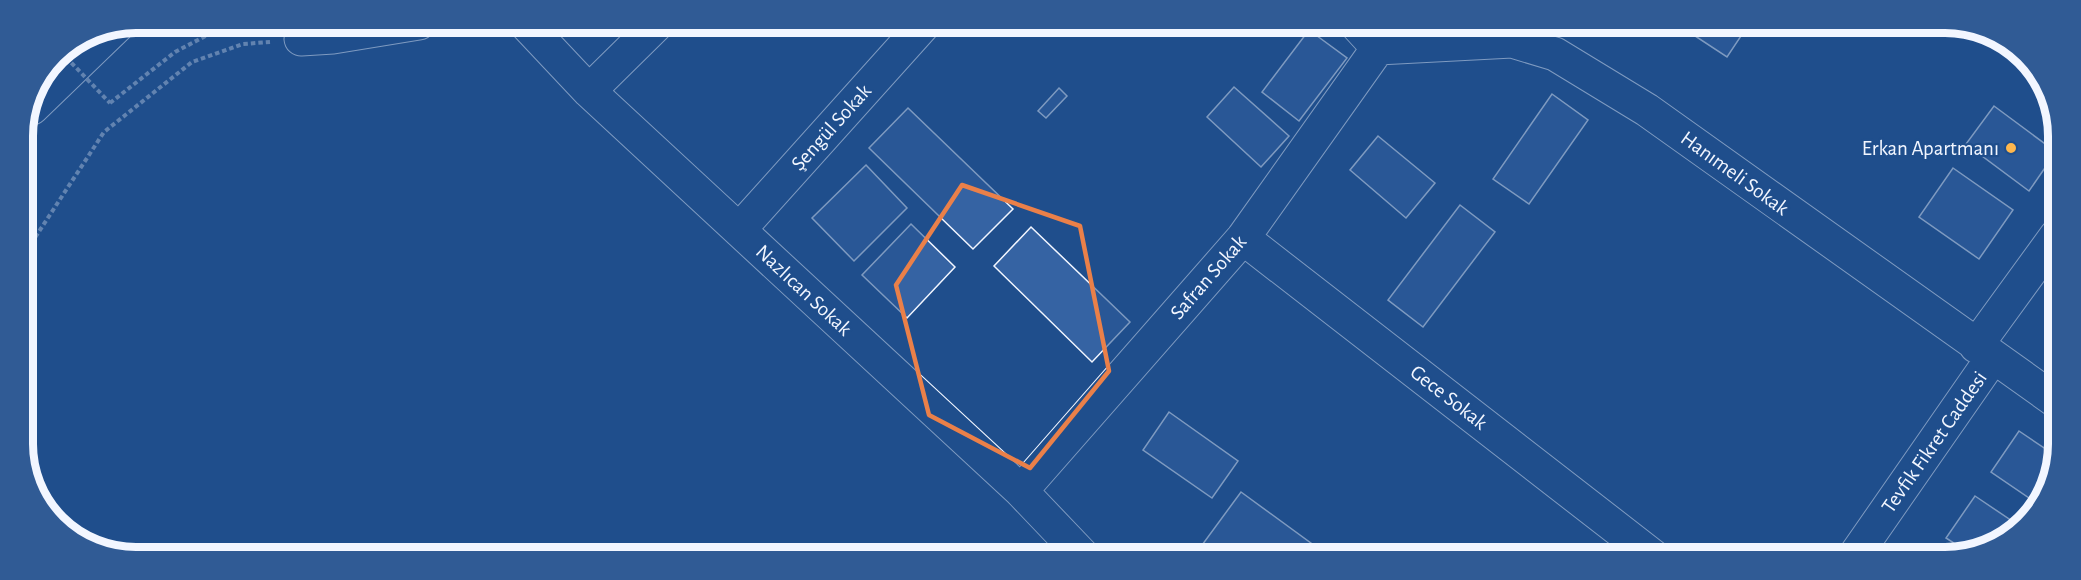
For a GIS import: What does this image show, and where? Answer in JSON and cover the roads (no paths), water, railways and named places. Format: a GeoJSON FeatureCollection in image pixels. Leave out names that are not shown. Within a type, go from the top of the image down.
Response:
{"type":"FeatureCollection","features":[{"type":"Feature","properties":{"kind":"main road"},"geometry":{"type":"LineString","coordinates":[[301,39],[353,33]]}},
{"type":"Feature","properties":{"kind":"main road","name":"Nazlıcan Sokak"},"geometry":{"type":"LineString","coordinates":[[534,33],[589,91],[1021,491],[1074,547]]}},
{"type":"Feature","properties":{"kind":"main road"},"geometry":{"type":"LineString","coordinates":[[589,91],[648,33]]}},
{"type":"Feature","properties":{"kind":"main road","name":"Şengül Sokak"},"geometry":{"type":"LineString","coordinates":[[739,230],[916,33]]}},
{"type":"Feature","properties":{"kind":"main road"},"geometry":{"type":"LineString","coordinates":[[1364,33],[1378,48]]}},
{"type":"Feature","properties":{"kind":"main road"},"geometry":{"type":"LineString","coordinates":[[40,100],[105,38]]}},
{"type":"Feature","properties":{"kind":"main road","name":"Hanımeli Sokak"},"geometry":{"type":"LineString","coordinates":[[1378,48],[1555,39],[1647,110],[2048,396]]}},
{"type":"Feature","properties":{"kind":"main road","name":"Safran Sokak"},"geometry":{"type":"LineString","coordinates":[[1021,491],[1244,238],[1378,48]]}},
{"type":"Feature","properties":{"kind":"main road","name":"Gece Sokak"},"geometry":{"type":"LineString","coordinates":[[1244,238],[1641,547]]}},
{"type":"Feature","properties":{"kind":"main road","name":"Tevfik Fikret Caddesi"},"geometry":{"type":"LineString","coordinates":[[1860,547],[2048,249]]}},
{"type":"Feature","properties":{"kind":"place","name":"Erkan Apartmanı"},"geometry":{"type":"Point","coordinates":[2011,148]}}]}
